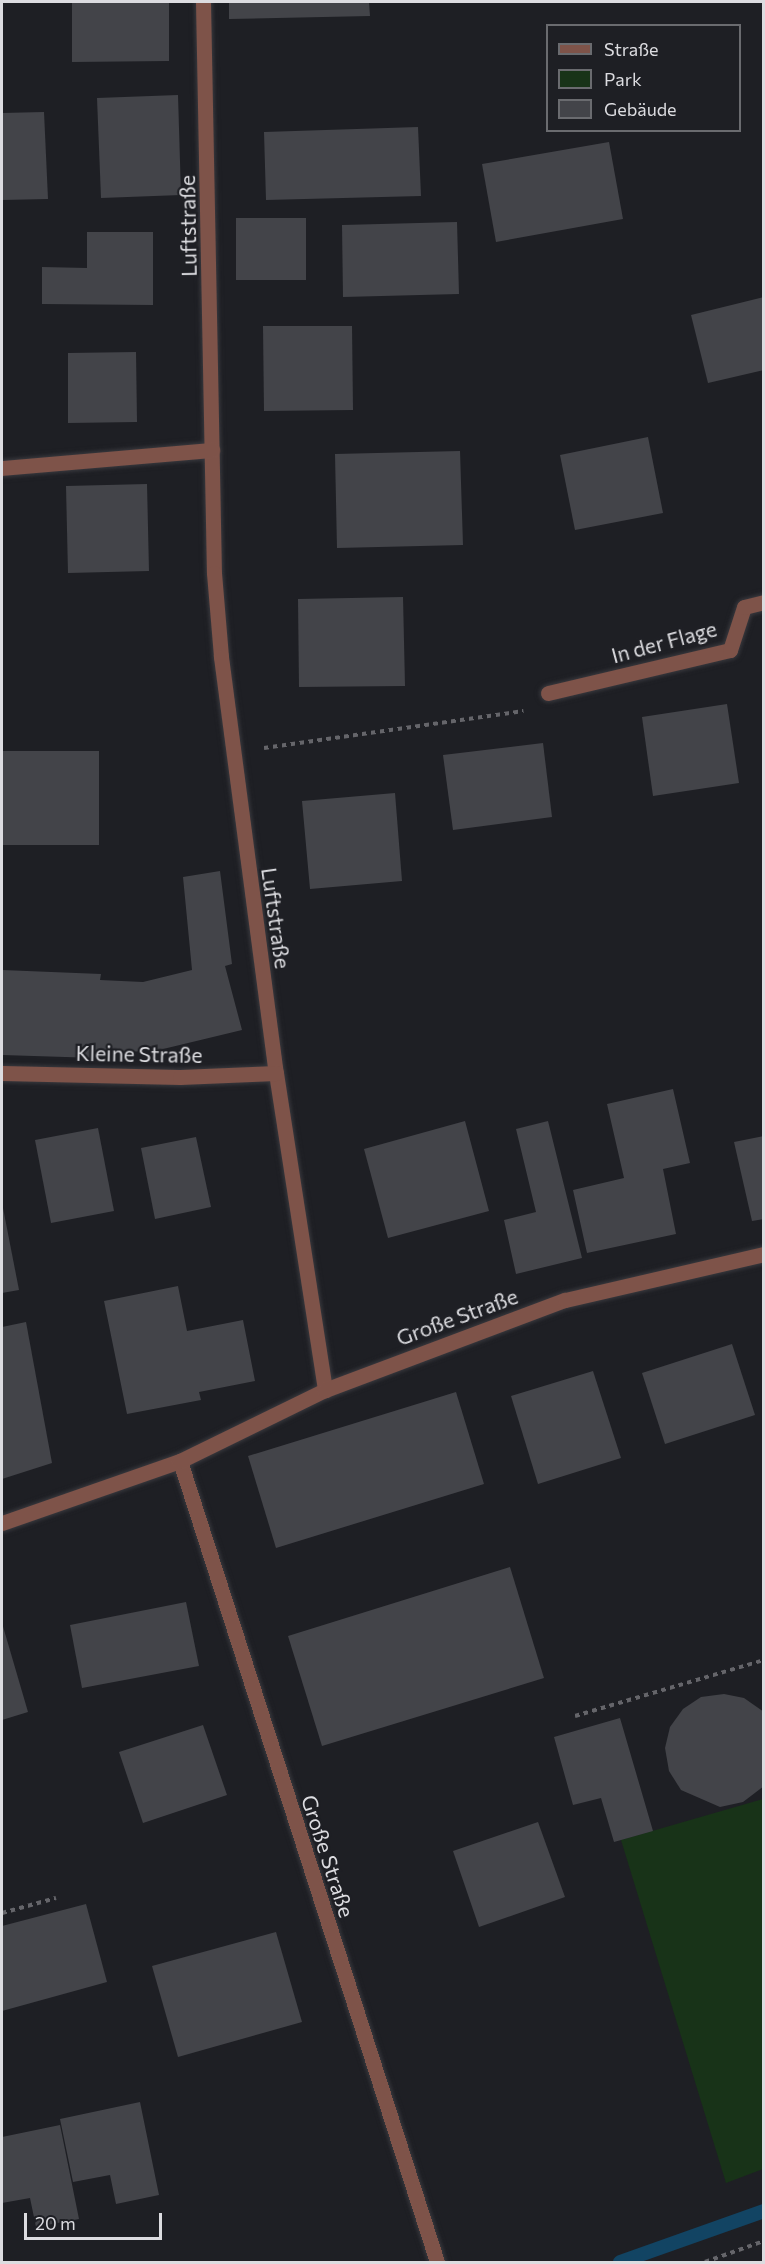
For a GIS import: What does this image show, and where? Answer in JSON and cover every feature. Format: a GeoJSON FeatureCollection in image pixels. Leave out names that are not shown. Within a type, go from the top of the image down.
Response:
{"type":"FeatureCollection","features":[{"type":"Feature","properties":{"kind":"street","name":"Luftstraße"},"geometry":{"type":"LineString","coordinates":[[203,2],[214,573],[233,753],[276,1073],[325,1390]]}},
{"type":"Feature","properties":{"kind":"street"},"geometry":{"type":"LineString","coordinates":[[2,468],[212,450]]}},
{"type":"Feature","properties":{"kind":"street","name":"In der Flage"},"geometry":{"type":"LineString","coordinates":[[548,693],[730,650],[744,607],[764,602]]}},
{"type":"Feature","properties":{"kind":"street","name":"Kleine Straße"},"geometry":{"type":"LineString","coordinates":[[2,1073],[180,1077],[276,1073]]}},
{"type":"Feature","properties":{"kind":"street","name":"Große Straße"},"geometry":{"type":"LineString","coordinates":[[2,1523],[180,1461],[325,1390],[565,1300],[764,1254]]}},
{"type":"Feature","properties":{"kind":"street","name":"Große Straße"},"geometry":{"type":"LineString","coordinates":[[180,1461],[437,2262]]}},
{"type":"Feature","properties":{"kind":"path"},"geometry":{"type":"LineString","coordinates":[[233,753],[523,712],[548,693]]}},
{"type":"Feature","properties":{"kind":"path"},"geometry":{"type":"LineString","coordinates":[[575,1716],[764,1660]]}},
{"type":"Feature","properties":{"kind":"path"},"geometry":{"type":"LineString","coordinates":[[2,1913],[56,1898]]}},
{"type":"Feature","properties":{"kind":"path"},"geometry":{"type":"LineString","coordinates":[[705,2262],[764,2241]]}},
{"type":"Feature","properties":{"kind":"green space"},"geometry":{"type":"Polygon","coordinates":[[[763,1799],[763,2169],[726,2183],[621,1840],[763,1799]]]}},
{"type":"Feature","properties":{"kind":"building"},"geometry":{"type":"Polygon","coordinates":[[[72,2],[169,2],[169,61],[72,62],[72,2]]]}},
{"type":"Feature","properties":{"kind":"building"},"geometry":{"type":"Polygon","coordinates":[[[229,2],[369,2],[370,16],[229,19],[229,2]]]}},
{"type":"Feature","properties":{"kind":"building"},"geometry":{"type":"Polygon","coordinates":[[[178,95],[181,195],[101,198],[97,98],[178,95]]]}},
{"type":"Feature","properties":{"kind":"building"},"geometry":{"type":"Polygon","coordinates":[[[44,112],[48,199],[2,200],[2,113],[44,112]]]}},
{"type":"Feature","properties":{"kind":"building"},"geometry":{"type":"Polygon","coordinates":[[[418,127],[421,196],[266,200],[264,132],[418,127]]]}},
{"type":"Feature","properties":{"kind":"building"},"geometry":{"type":"Polygon","coordinates":[[[609,142],[623,219],[496,242],[482,164],[609,142]]]}},
{"type":"Feature","properties":{"kind":"building"},"geometry":{"type":"Polygon","coordinates":[[[236,218],[306,218],[306,280],[236,280],[236,218]]]}},
{"type":"Feature","properties":{"kind":"building"},"geometry":{"type":"Polygon","coordinates":[[[457,222],[459,294],[343,297],[342,225],[457,222]]]}},
{"type":"Feature","properties":{"kind":"building"},"geometry":{"type":"Polygon","coordinates":[[[87,232],[153,232],[153,305],[42,304],[42,267],[87,268],[87,232]]]}},
{"type":"Feature","properties":{"kind":"building"},"geometry":{"type":"Polygon","coordinates":[[[764,297],[764,370],[708,383],[691,315],[764,297]]]}},
{"type":"Feature","properties":{"kind":"building"},"geometry":{"type":"Polygon","coordinates":[[[263,326],[352,326],[353,410],[264,411],[263,326]]]}},
{"type":"Feature","properties":{"kind":"building"},"geometry":{"type":"Polygon","coordinates":[[[136,352],[137,422],[68,423],[68,353],[136,352]]]}},
{"type":"Feature","properties":{"kind":"building"},"geometry":{"type":"Polygon","coordinates":[[[648,437],[663,513],[575,530],[560,455],[648,437]]]}},
{"type":"Feature","properties":{"kind":"building"},"geometry":{"type":"Polygon","coordinates":[[[460,451],[463,545],[337,548],[335,454],[460,451]]]}},
{"type":"Feature","properties":{"kind":"building"},"geometry":{"type":"Polygon","coordinates":[[[147,484],[149,571],[68,573],[66,486],[147,484]]]}},
{"type":"Feature","properties":{"kind":"building"},"geometry":{"type":"Polygon","coordinates":[[[403,597],[405,686],[299,687],[298,599],[403,597]]]}},
{"type":"Feature","properties":{"kind":"building"},"geometry":{"type":"Polygon","coordinates":[[[727,704],[739,783],[653,796],[642,717],[727,704]]]}},
{"type":"Feature","properties":{"kind":"building"},"geometry":{"type":"Polygon","coordinates":[[[543,743],[552,817],[453,830],[443,755],[543,743]]]}},
{"type":"Feature","properties":{"kind":"building"},"geometry":{"type":"Polygon","coordinates":[[[2,751],[99,751],[99,845],[2,845],[2,751]]]}},
{"type":"Feature","properties":{"kind":"building"},"geometry":{"type":"Polygon","coordinates":[[[395,793],[402,881],[310,889],[302,801],[395,793]]]}},
{"type":"Feature","properties":{"kind":"building"},"geometry":{"type":"Polygon","coordinates":[[[220,871],[232,964],[225,966],[242,1030],[159,1050],[97,1054],[97,1058],[2,1055],[2,970],[101,974],[100,980],[143,982],[192,970],[183,877],[220,871]]]}},
{"type":"Feature","properties":{"kind":"building"},"geometry":{"type":"Polygon","coordinates":[[[673,1089],[690,1163],[663,1169],[676,1234],[587,1253],[573,1190],[624,1178],[607,1104],[673,1089]]]}},
{"type":"Feature","properties":{"kind":"building"},"geometry":{"type":"Polygon","coordinates":[[[465,1121],[489,1211],[388,1238],[364,1149],[465,1121]]]}},
{"type":"Feature","properties":{"kind":"building"},"geometry":{"type":"Polygon","coordinates":[[[548,1121],[582,1258],[516,1274],[504,1220],[536,1212],[516,1129],[548,1121]]]}},
{"type":"Feature","properties":{"kind":"building"},"geometry":{"type":"Polygon","coordinates":[[[98,1128],[114,1211],[51,1223],[35,1140],[98,1128]]]}},
{"type":"Feature","properties":{"kind":"building"},"geometry":{"type":"Polygon","coordinates":[[[764,1136],[764,1219],[752,1221],[734,1142],[764,1136]]]}},
{"type":"Feature","properties":{"kind":"building"},"geometry":{"type":"Polygon","coordinates":[[[196,1137],[211,1207],[155,1219],[141,1148],[196,1137]]]}},
{"type":"Feature","properties":{"kind":"building"},"geometry":{"type":"Polygon","coordinates":[[[2,1208],[19,1290],[2,1293],[2,1208]]]}},
{"type":"Feature","properties":{"kind":"building"},"geometry":{"type":"Polygon","coordinates":[[[178,1286],[187,1331],[243,1320],[255,1381],[199,1392],[201,1400],[127,1414],[104,1301],[178,1286]]]}},
{"type":"Feature","properties":{"kind":"building"},"geometry":{"type":"Polygon","coordinates":[[[26,1322],[52,1463],[2,1479],[2,1327],[26,1322]]]}},
{"type":"Feature","properties":{"kind":"building"},"geometry":{"type":"Polygon","coordinates":[[[732,1344],[755,1415],[665,1444],[642,1373],[732,1344]]]}},
{"type":"Feature","properties":{"kind":"building"},"geometry":{"type":"Polygon","coordinates":[[[593,1371],[621,1458],[538,1484],[511,1396],[593,1371]]]}},
{"type":"Feature","properties":{"kind":"building"},"geometry":{"type":"Polygon","coordinates":[[[456,1392],[484,1484],[276,1548],[248,1456],[456,1392]]]}},
{"type":"Feature","properties":{"kind":"building"},"geometry":{"type":"Polygon","coordinates":[[[510,1567],[544,1678],[322,1746],[288,1636],[510,1567]]]}},
{"type":"Feature","properties":{"kind":"building"},"geometry":{"type":"Polygon","coordinates":[[[186,1602],[199,1666],[82,1688],[70,1625],[186,1602]]]}},
{"type":"Feature","properties":{"kind":"building"},"geometry":{"type":"Polygon","coordinates":[[[2,1623],[28,1712],[2,1720],[2,1623]]]}},
{"type":"Feature","properties":{"kind":"building"},"geometry":{"type":"Polygon","coordinates":[[[724,1694],[744,1698],[764,1712],[764,1786],[743,1802],[720,1807],[681,1790],[669,1771],[665,1748],[670,1727],[683,1709],[701,1697],[724,1694]]]}},
{"type":"Feature","properties":{"kind":"building"},"geometry":{"type":"Polygon","coordinates":[[[620,1718],[653,1831],[614,1842],[601,1798],[573,1805],[554,1737],[620,1718]]]}},
{"type":"Feature","properties":{"kind":"building"},"geometry":{"type":"Polygon","coordinates":[[[203,1725],[227,1795],[143,1823],[119,1752],[203,1725]]]}},
{"type":"Feature","properties":{"kind":"building"},"geometry":{"type":"Polygon","coordinates":[[[538,1822],[565,1897],[479,1927],[453,1851],[538,1822]]]}},
{"type":"Feature","properties":{"kind":"building"},"geometry":{"type":"Polygon","coordinates":[[[86,1904],[107,1982],[2,2011],[2,1926],[86,1904]]]}},
{"type":"Feature","properties":{"kind":"building"},"geometry":{"type":"Polygon","coordinates":[[[276,1932],[302,2022],[178,2057],[152,1966],[276,1932]]]}},
{"type":"Feature","properties":{"kind":"building"},"geometry":{"type":"Polygon","coordinates":[[[140,2102],[159,2195],[116,2204],[110,2175],[73,2182],[60,2119],[140,2102]]]}},
{"type":"Feature","properties":{"kind":"building"},"geometry":{"type":"Polygon","coordinates":[[[60,2125],[79,2219],[36,2227],[30,2198],[2,2203],[2,2137],[60,2125]]]}},
{"type":"Feature","properties":{"kind":"waterway"},"geometry":{"type":"LineString","coordinates":[[620,2262],[764,2211]]}}]}
